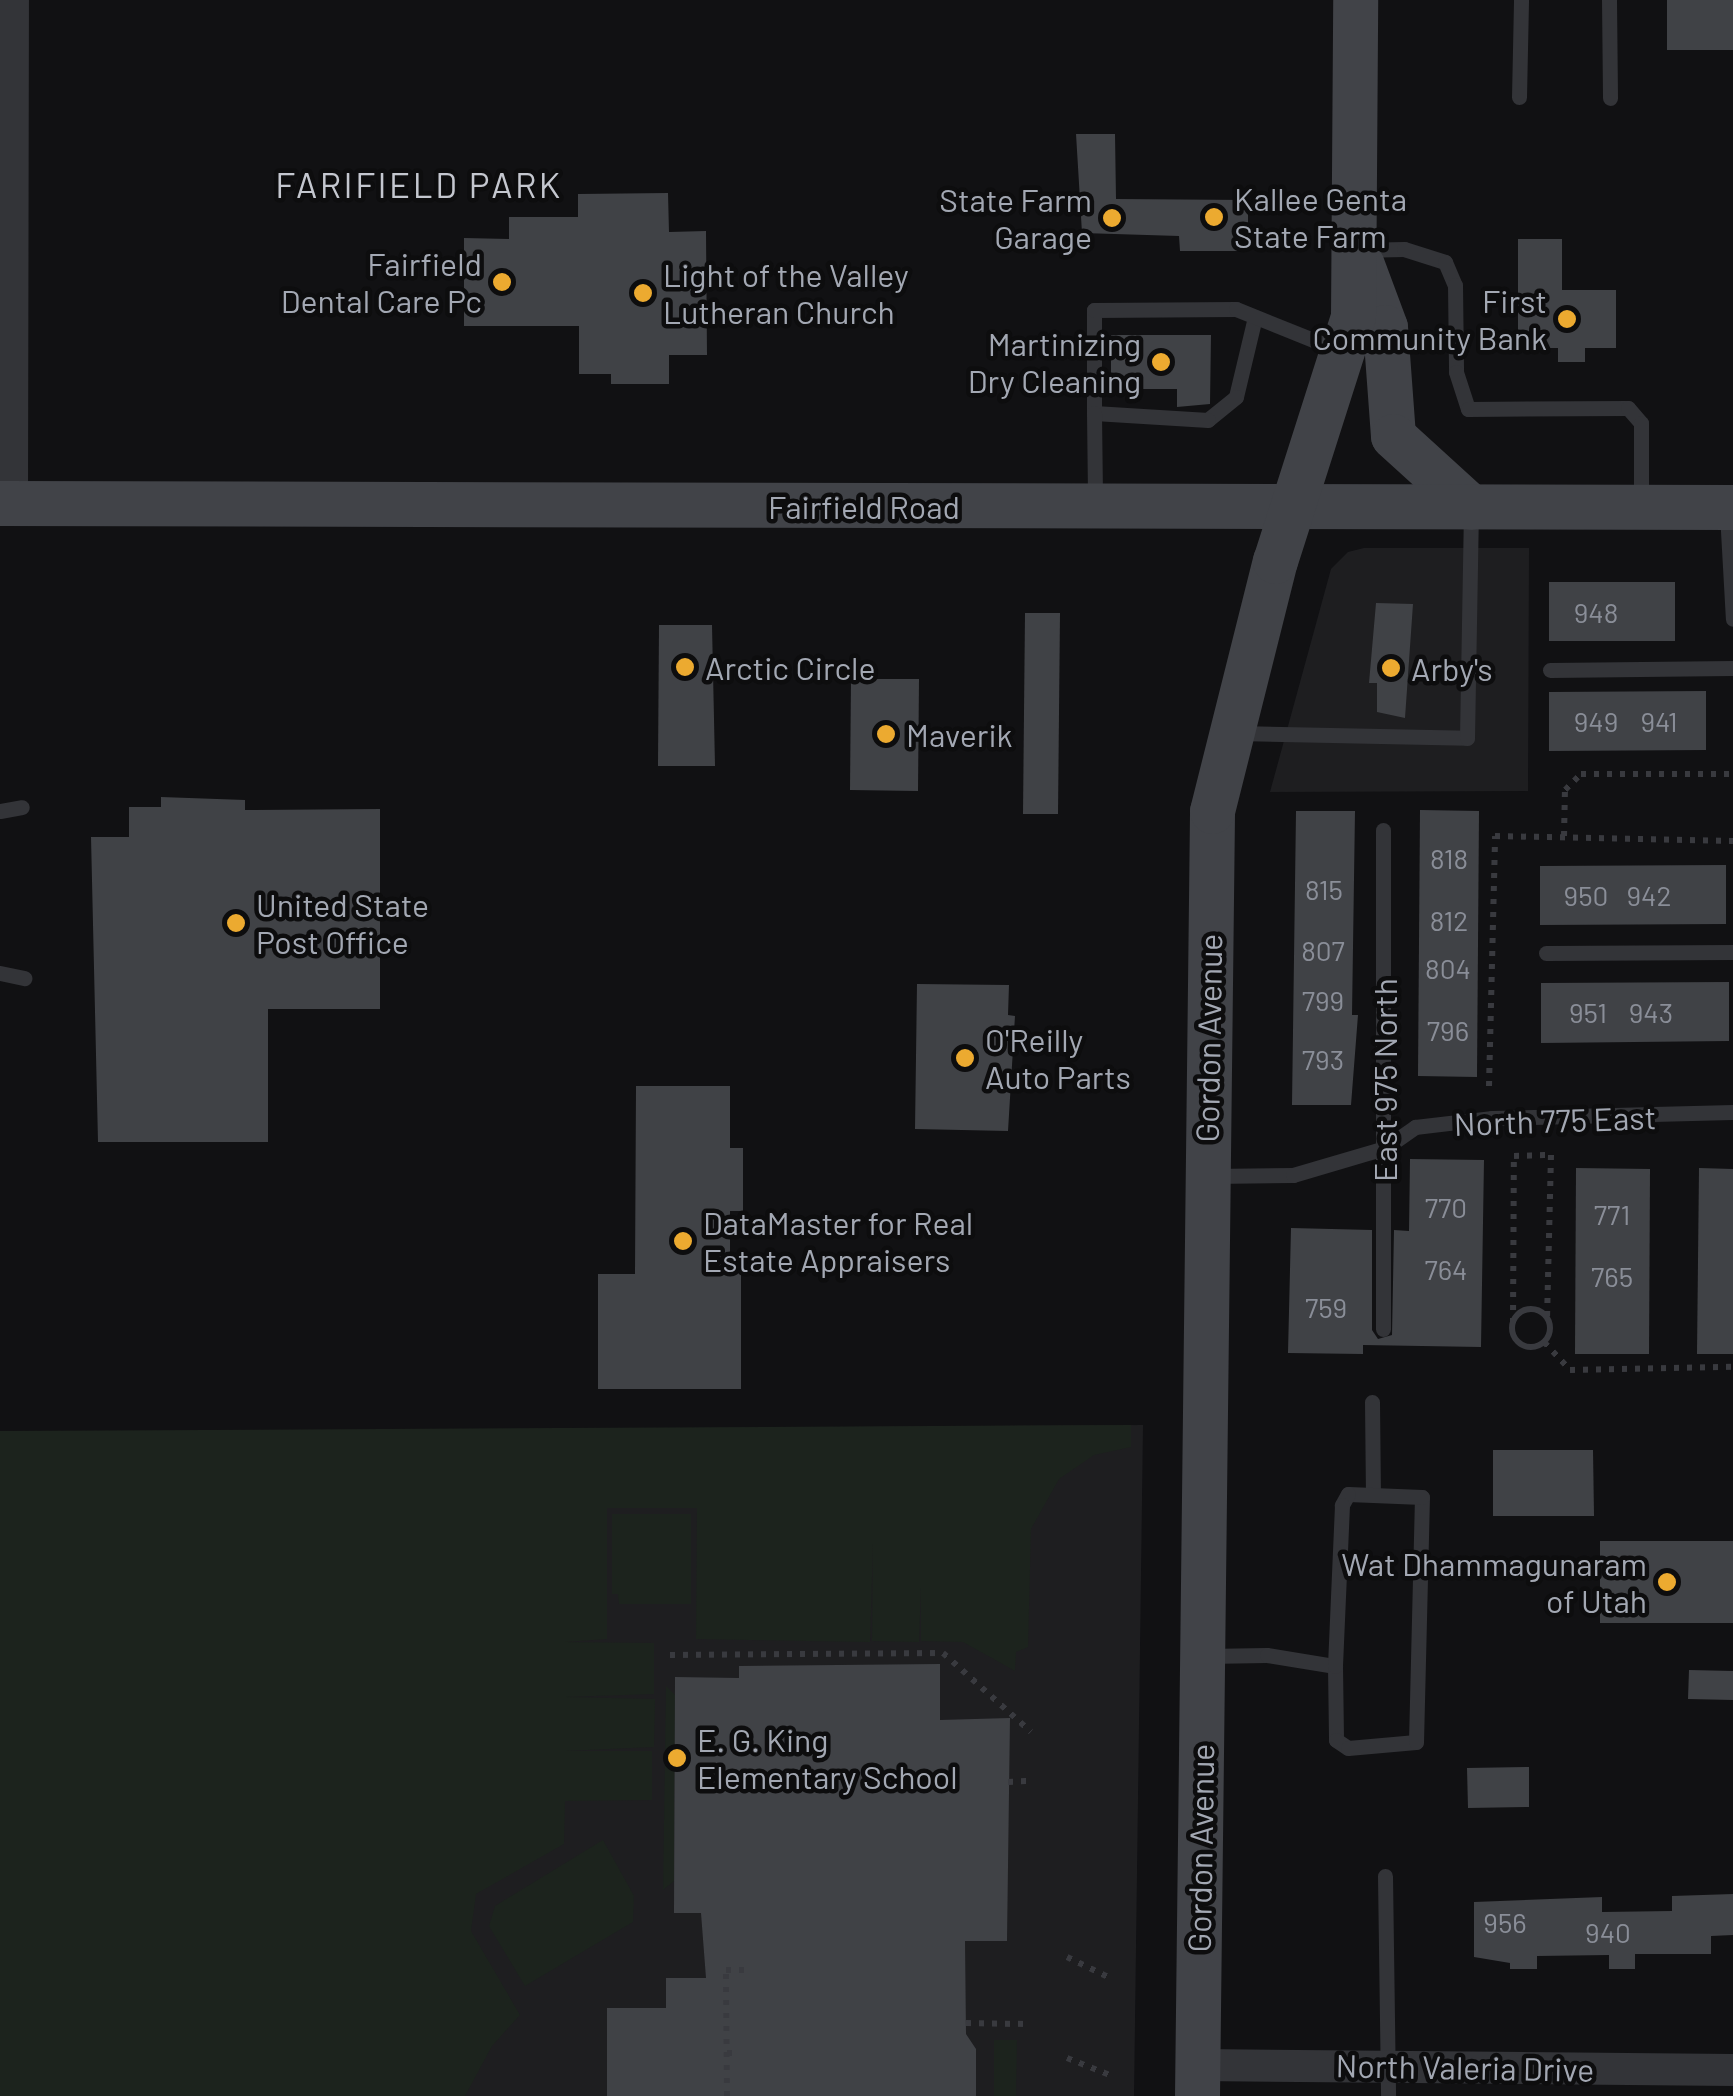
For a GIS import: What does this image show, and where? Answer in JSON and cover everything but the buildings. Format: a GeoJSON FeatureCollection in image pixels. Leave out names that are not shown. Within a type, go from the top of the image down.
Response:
{"type":"FeatureCollection","features":[{"type":"Feature","properties":{"kind":"main road","name":"Gordon Avenue"},"geometry":{"type":"LineString","coordinates":[[1198,2081],[1210,842],[1228,732],[1291,506],[1355,305],[1355,0]]}},
{"type":"Feature","properties":{"kind":"main road"},"geometry":{"type":"LineString","coordinates":[[1356,250],[1386,327],[1393,436],[1472,507]]}},
{"type":"Feature","properties":{"kind":"main road","name":"Fairfield Road"},"geometry":{"type":"LineString","coordinates":[[6,504],[1730,507]]}},
{"type":"Feature","properties":{"kind":"street"},"geometry":{"type":"LineString","coordinates":[[6,504],[5,271],[13,0]]}},
{"type":"Feature","properties":{"kind":"street","name":"North Valeria Drive"},"geometry":{"type":"LineString","coordinates":[[1198,2081],[1630,2082],[1733,2070]]}},
{"type":"Feature","properties":{"kind":"lane"},"geometry":{"type":"LineString","coordinates":[[1520,0],[1520,98]]}},
{"type":"Feature","properties":{"kind":"lane"},"geometry":{"type":"LineString","coordinates":[[1609,0],[1610,98]]}},
{"type":"Feature","properties":{"kind":"lane"},"geometry":{"type":"LineString","coordinates":[[1356,250],[1404,249],[1446,262],[1455,285],[1456,372],[1468,409],[1628,408],[1642,423],[1641,507]]}},
{"type":"Feature","properties":{"kind":"lane"},"geometry":{"type":"LineString","coordinates":[[1095,506],[1094,310],[1236,309],[1342,352]]}},
{"type":"Feature","properties":{"kind":"lane"},"geometry":{"type":"LineString","coordinates":[[1094,413],[1208,420],[1236,397],[1254,317]]}},
{"type":"Feature","properties":{"kind":"lane"},"geometry":{"type":"LineString","coordinates":[[1228,732],[1467,738],[1472,507]]}},
{"type":"Feature","properties":{"kind":"lane"},"geometry":{"type":"LineString","coordinates":[[1730,507],[1733,618]]}},
{"type":"Feature","properties":{"kind":"lane"},"geometry":{"type":"LineString","coordinates":[[1550,670],[1733,668]]}},
{"type":"Feature","properties":{"kind":"lane"},"geometry":{"type":"LineString","coordinates":[[0,811],[22,807]]}},
{"type":"Feature","properties":{"kind":"lane","name":"East 975 North"},"geometry":{"type":"LineString","coordinates":[[1383,830],[1383,1329]]}},
{"type":"Feature","properties":{"kind":"lane"},"geometry":{"type":"LineString","coordinates":[[1546,953],[1733,952]]}},
{"type":"Feature","properties":{"kind":"lane"},"geometry":{"type":"LineString","coordinates":[[0,973],[24,978]]}},
{"type":"Feature","properties":{"kind":"lane","name":"North 775 East"},"geometry":{"type":"LineString","coordinates":[[1207,1176],[1293,1175],[1386,1148],[1415,1127],[1492,1118],[1733,1112]]}},
{"type":"Feature","properties":{"kind":"lane"},"geometry":{"type":"LineString","coordinates":[[1372,1402],[1374,1493]]}},
{"type":"Feature","properties":{"kind":"lane"},"geometry":{"type":"LineString","coordinates":[[1348,1494],[1422,1497],[1416,1742],[1348,1748],[1336,1740],[1336,1666],[1342,1505],[1348,1494]]}},
{"type":"Feature","properties":{"kind":"lane"},"geometry":{"type":"LineString","coordinates":[[1202,1656],[1267,1655],[1336,1666]]}},
{"type":"Feature","properties":{"kind":"lane"},"geometry":{"type":"LineString","coordinates":[[1385,1876],[1387,2081]]}},
{"type":"Feature","properties":{"kind":"path"},"geometry":{"type":"LineString","coordinates":[[1564,836],[1565,790],[1582,774],[1733,774]]}},
{"type":"Feature","properties":{"kind":"path"},"geometry":{"type":"LineString","coordinates":[[1489,1086],[1496,836],[1733,840]]}},
{"type":"Feature","properties":{"kind":"path"},"geometry":{"type":"LineString","coordinates":[[1514,1156],[1551,1156],[1544,1342],[1522,1344],[1513,1323],[1514,1156]]}},
{"type":"Feature","properties":{"kind":"path"},"geometry":{"type":"LineString","coordinates":[[1513,1323],[1526,1310],[1547,1318]]}},
{"type":"Feature","properties":{"kind":"path"},"geometry":{"type":"LineString","coordinates":[[1544,1342],[1570,1370],[1733,1367]]}},
{"type":"Feature","properties":{"kind":"path"},"geometry":{"type":"LineString","coordinates":[[670,1655],[944,1653],[1031,1732]]}},
{"type":"Feature","properties":{"kind":"path"},"geometry":{"type":"LineString","coordinates":[[1008,1782],[1030,1781]]}},
{"type":"Feature","properties":{"kind":"path"},"geometry":{"type":"LineString","coordinates":[[1068,1958],[1110,1978]]}},
{"type":"Feature","properties":{"kind":"path"},"geometry":{"type":"LineString","coordinates":[[726,2096],[726,1970],[751,1970]]}},
{"type":"Feature","properties":{"kind":"path"},"geometry":{"type":"LineString","coordinates":[[966,2023],[1026,2024]]}},
{"type":"Feature","properties":{"kind":"path"},"geometry":{"type":"LineString","coordinates":[[726,2053],[740,2053]]}},
{"type":"Feature","properties":{"kind":"path"},"geometry":{"type":"LineString","coordinates":[[1068,2058],[1110,2076]]}},
{"type":"Feature","properties":{"kind":"shaded area"},"geometry":{"type":"Polygon","coordinates":[[[1364,548],[1529,548],[1528,791],[1270,792],[1331,569],[1348,552],[1364,548]]]}},
{"type":"Feature","properties":{"kind":"shaded area"},"geometry":{"type":"Polygon","coordinates":[[[1131,1425],[1131,1447],[1094,1455],[1059,1479],[1031,1529],[1028,1647],[1016,1652],[1015,1671],[963,1642],[921,1641],[921,1587],[919,1642],[872,1641],[873,1543],[870,1642],[696,1639],[697,1508],[607,1508],[607,1639],[565,1642],[654,1643],[654,1694],[565,1697],[655,1699],[654,1747],[565,1751],[652,1751],[652,1800],[565,1801],[564,1844],[476,1894],[471,1931],[520,2015],[492,2046],[465,2096],[0,2096],[0,1431],[1131,1425]]]}},
{"type":"Feature","properties":{"kind":"shaded area","name":"E. G. King Elementary School"},"geometry":{"type":"Polygon","coordinates":[[[1143,1425],[1134,2096],[408,2096],[53,1432],[1143,1425]]]}},
{"type":"Feature","properties":{"kind":"shaded area"},"geometry":{"type":"Polygon","coordinates":[[[612,1514],[691,1514],[691,1604],[619,1604],[618,1594],[612,1594],[612,1514]]]}},
{"type":"Feature","properties":{"kind":"shaded area"},"geometry":{"type":"Polygon","coordinates":[[[666,1686],[675,1695],[674,1881],[663,1890],[666,1686]]]}},
{"type":"Feature","properties":{"kind":"shaded area"},"geometry":{"type":"Polygon","coordinates":[[[603,1840],[634,1896],[633,1922],[525,1986],[489,1926],[495,1906],[603,1840]]]}},
{"type":"Feature","properties":{"kind":"shaded area"},"geometry":{"type":"Polygon","coordinates":[[[994,2040],[1017,2040],[1016,2096],[994,2096],[994,2040]]]}},
{"type":"Feature","properties":{"kind":"place","name":"Kallee Genta State Farm"},"geometry":{"type":"Point","coordinates":[1214,217]}},
{"type":"Feature","properties":{"kind":"place","name":"State Farm Garage"},"geometry":{"type":"Point","coordinates":[1112,218]}},
{"type":"Feature","properties":{"kind":"place","name":"Fairfield Dental Care Pc"},"geometry":{"type":"Point","coordinates":[502,282]}},
{"type":"Feature","properties":{"kind":"place","name":"Light of the Valley Lutheran Church"},"geometry":{"type":"Point","coordinates":[643,293]}},
{"type":"Feature","properties":{"kind":"place","name":"First Community Bank"},"geometry":{"type":"Point","coordinates":[1567,319]}},
{"type":"Feature","properties":{"kind":"place","name":"Martinizing Dry Cleaning"},"geometry":{"type":"Point","coordinates":[1161,362]}},
{"type":"Feature","properties":{"kind":"place","name":"Arctic Circle"},"geometry":{"type":"Point","coordinates":[685,667]}},
{"type":"Feature","properties":{"kind":"place","name":"Arby's"},"geometry":{"type":"Point","coordinates":[1391,668]}},
{"type":"Feature","properties":{"kind":"place","name":"Maverik"},"geometry":{"type":"Point","coordinates":[886,734]}},
{"type":"Feature","properties":{"kind":"place","name":"United State Post Office"},"geometry":{"type":"Point","coordinates":[236,923]}},
{"type":"Feature","properties":{"kind":"place","name":"O'Reilly Auto Parts"},"geometry":{"type":"Point","coordinates":[965,1058]}},
{"type":"Feature","properties":{"kind":"place","name":"DataMaster for Real Estate Appraisers"},"geometry":{"type":"Point","coordinates":[683,1241]}},
{"type":"Feature","properties":{"kind":"place","name":"Wat Dhammagunaram of Utah"},"geometry":{"type":"Point","coordinates":[1667,1582]}},
{"type":"Feature","properties":{"kind":"place","name":"E. G. King Elementary School"},"geometry":{"type":"Point","coordinates":[677,1758]}},
{"type":"Feature","properties":{"kind":"district","name":"FARIFIELD PARK"},"geometry":{"type":"Point","coordinates":[419,184]}}]}
